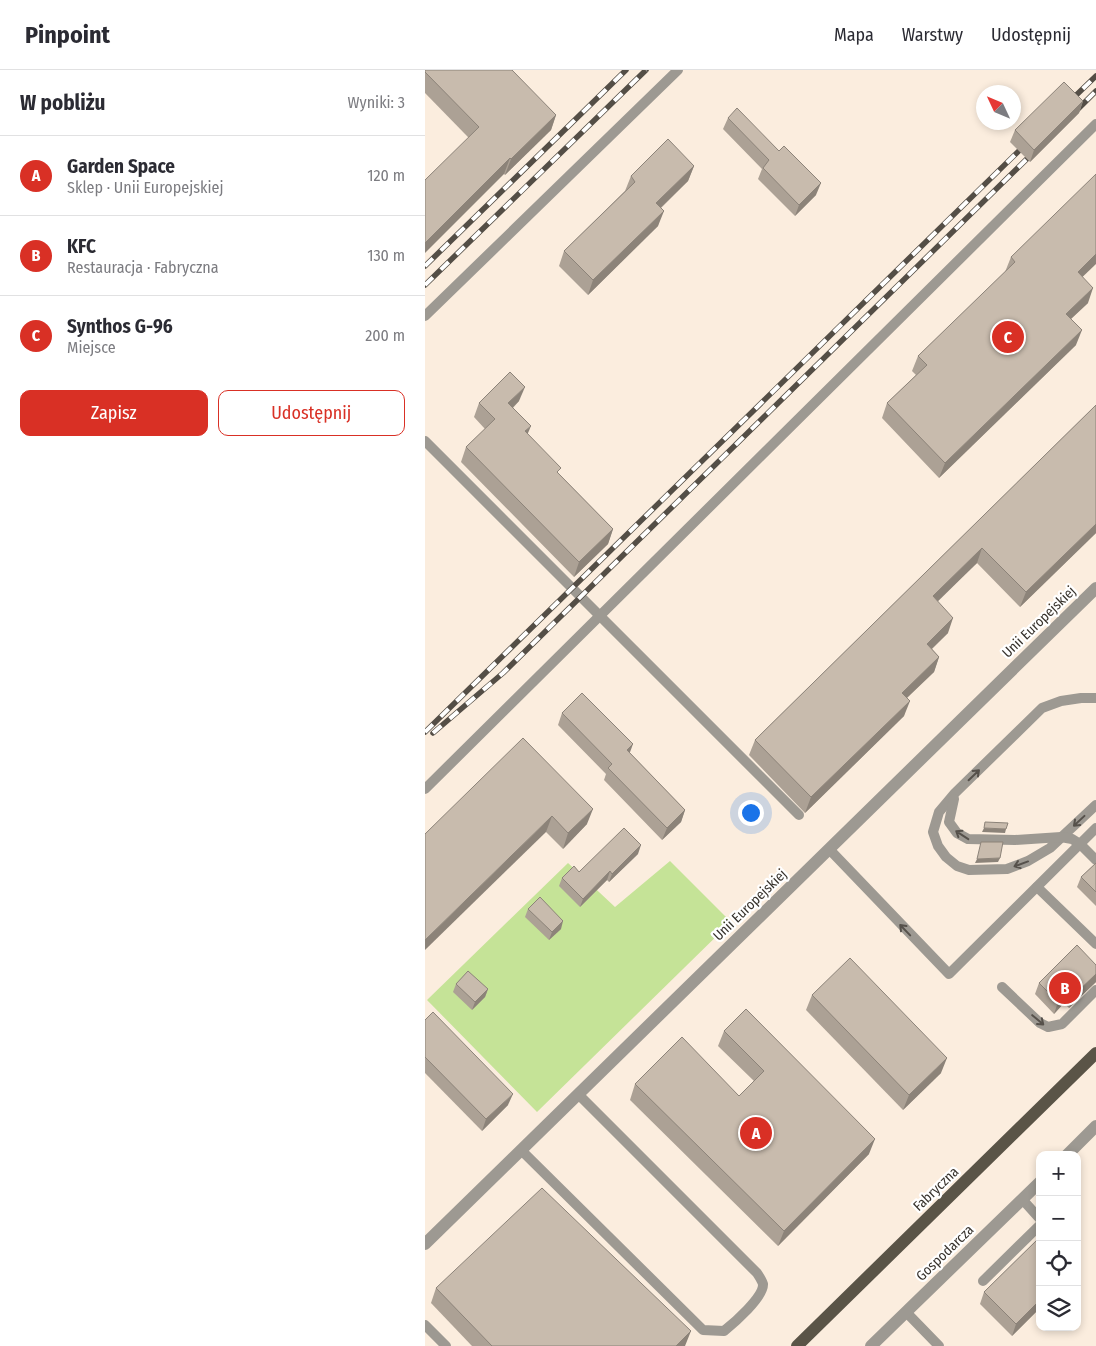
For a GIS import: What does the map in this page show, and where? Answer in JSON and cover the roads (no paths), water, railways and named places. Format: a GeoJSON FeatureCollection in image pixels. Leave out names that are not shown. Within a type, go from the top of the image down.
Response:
{"type":"FeatureCollection","features":[{"type":"Feature","properties":{"kind":"main road","name":"Fabryczna"},"geometry":{"type":"LineString","coordinates":[[797,1346],[1096,1053]]}},
{"type":"Feature","properties":{"kind":"street","name":"Unii Europejskiej"},"geometry":{"type":"LineString","coordinates":[[425,1244],[829,849],[1093,596]]}},
{"type":"Feature","properties":{"kind":"street"},"geometry":{"type":"LineString","coordinates":[[1071,1151],[1096,1126]]}},
{"type":"Feature","properties":{"kind":"street","name":"Gospodarcza"},"geometry":{"type":"LineString","coordinates":[[871,1346],[1036,1186]]}},
{"type":"Feature","properties":{"kind":"lane"},"geometry":{"type":"LineString","coordinates":[[425,316],[678,70]]}},
{"type":"Feature","properties":{"kind":"lane"},"geometry":{"type":"LineString","coordinates":[[425,789],[1096,124]]}},
{"type":"Feature","properties":{"kind":"lane"},"geometry":{"type":"LineString","coordinates":[[425,440],[799,815]]}},
{"type":"Feature","properties":{"kind":"lane"},"geometry":{"type":"LineString","coordinates":[[1096,698],[1061,701],[1042,708],[955,793],[939,812],[933,832],[938,846],[946,857],[957,866],[969,870],[1007,869],[1039,856],[1096,806]]}},
{"type":"Feature","properties":{"kind":"lane"},"geometry":{"type":"LineString","coordinates":[[955,793],[950,809],[949,822],[957,833],[968,839],[1015,840],[1061,837],[1072,839],[1080,844],[1096,860]]}},
{"type":"Feature","properties":{"kind":"lane"},"geometry":{"type":"LineString","coordinates":[[829,849],[949,974],[1096,828]]}},
{"type":"Feature","properties":{"kind":"lane"},"geometry":{"type":"LineString","coordinates":[[1037,887],[1096,944]]}},
{"type":"Feature","properties":{"kind":"lane"},"geometry":{"type":"LineString","coordinates":[[1002,987],[1041,1023],[1048,1027],[1062,1024],[1096,990]]}},
{"type":"Feature","properties":{"kind":"lane"},"geometry":{"type":"LineString","coordinates":[[521,1150],[703,1330],[724,1332],[761,1293],[763,1283],[757,1274],[578,1094]]}},
{"type":"Feature","properties":{"kind":"lane"},"geometry":{"type":"LineString","coordinates":[[1022,1199],[1036,1215]]}},
{"type":"Feature","properties":{"kind":"lane"},"geometry":{"type":"LineString","coordinates":[[983,1281],[1036,1228]]}},
{"type":"Feature","properties":{"kind":"lane"},"geometry":{"type":"LineString","coordinates":[[906,1312],[939,1346]]}},
{"type":"Feature","properties":{"kind":"lane"},"geometry":{"type":"LineString","coordinates":[[425,1325],[446,1346]]}},
{"type":"Feature","properties":{"kind":"railway"},"geometry":{"type":"LineString","coordinates":[[425,266],[626,70]]}},
{"type":"Feature","properties":{"kind":"railway"},"geometry":{"type":"LineString","coordinates":[[425,285],[646,70]]}},
{"type":"Feature","properties":{"kind":"railway"},"geometry":{"type":"LineString","coordinates":[[1067,104],[1096,76]]}},
{"type":"Feature","properties":{"kind":"railway"},"geometry":{"type":"LineString","coordinates":[[1071,116],[1096,91]]}},
{"type":"Feature","properties":{"kind":"railway"},"geometry":{"type":"LineString","coordinates":[[425,732],[1030,140]]}},
{"type":"Feature","properties":{"kind":"railway"},"geometry":{"type":"LineString","coordinates":[[433,733],[503,673],[1037,149]]}},
{"type":"Feature","properties":{"kind":"place","name":"Synthos G-96"},"geometry":{"type":"Point","coordinates":[1008,337]}},
{"type":"Feature","properties":{"kind":"place","name":"KFC"},"geometry":{"type":"Point","coordinates":[1065,988]}},
{"type":"Feature","properties":{"kind":"place","name":"Garden Space"},"geometry":{"type":"Point","coordinates":[756,1133]}}]}
